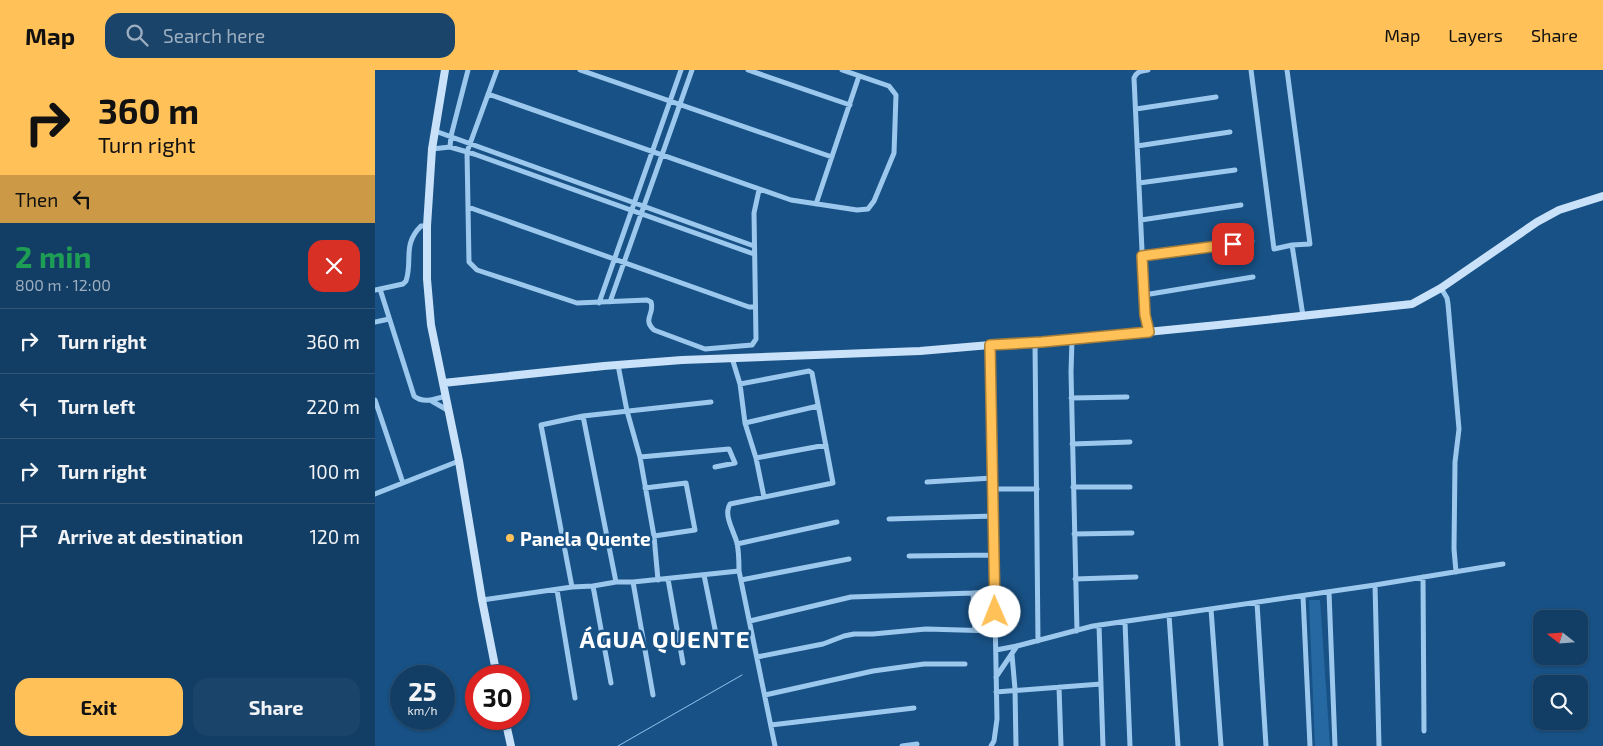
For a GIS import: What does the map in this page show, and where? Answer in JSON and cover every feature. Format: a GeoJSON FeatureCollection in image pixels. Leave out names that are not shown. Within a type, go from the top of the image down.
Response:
{"type":"FeatureCollection","features":[{"type":"Feature","properties":{"kind":"street"},"geometry":{"type":"LineString","coordinates":[[445,70],[432,149],[427,226],[427,279],[431,325],[459,461],[495,665]]}},
{"type":"Feature","properties":{"kind":"street"},"geometry":{"type":"LineString","coordinates":[[450,147],[467,70]]}},
{"type":"Feature","properties":{"kind":"street"},"geometry":{"type":"LineString","coordinates":[[497,70],[467,152],[469,262],[477,270],[569,302],[599,303],[647,300],[651,302],[652,306],[648,320],[649,326],[654,330],[705,349],[752,345],[755,339],[755,212],[759,190]]}},
{"type":"Feature","properties":{"kind":"street"},"geometry":{"type":"LineString","coordinates":[[580,70],[832,157]]}},
{"type":"Feature","properties":{"kind":"street"},"geometry":{"type":"LineString","coordinates":[[599,303],[681,70]]}},
{"type":"Feature","properties":{"kind":"street"},"geometry":{"type":"LineString","coordinates":[[610,302],[692,70]]}},
{"type":"Feature","properties":{"kind":"street"},"geometry":{"type":"LineString","coordinates":[[749,70],[850,105]]}},
{"type":"Feature","properties":{"kind":"street"},"geometry":{"type":"LineString","coordinates":[[488,94],[791,200],[857,210],[868,209],[874,201],[894,153],[896,95],[889,86],[842,70]]}},
{"type":"Feature","properties":{"kind":"street"},"geometry":{"type":"LineString","coordinates":[[1148,70],[1139,71],[1135,74],[1134,78],[1145,315],[1149,332]]}},
{"type":"Feature","properties":{"kind":"street"},"geometry":{"type":"LineString","coordinates":[[1251,70],[1274,248],[1310,244],[1287,70]]}},
{"type":"Feature","properties":{"kind":"street"},"geometry":{"type":"LineString","coordinates":[[816,204],[859,76]]}},
{"type":"Feature","properties":{"kind":"street"},"geometry":{"type":"LineString","coordinates":[[1136,109],[1216,98]]}},
{"type":"Feature","properties":{"kind":"street"},"geometry":{"type":"LineString","coordinates":[[435,131],[754,246]]}},
{"type":"Feature","properties":{"kind":"street"},"geometry":{"type":"LineString","coordinates":[[1137,146],[1230,132]]}},
{"type":"Feature","properties":{"kind":"street"},"geometry":{"type":"LineString","coordinates":[[432,149],[450,147],[467,152],[754,254]]}},
{"type":"Feature","properties":{"kind":"street"},"geometry":{"type":"LineString","coordinates":[[1139,183],[1235,170]]}},
{"type":"Feature","properties":{"kind":"street"},"geometry":{"type":"LineString","coordinates":[[443,383],[682,360],[920,351],[1035,343],[1412,304],[1441,288],[1537,222],[1559,210],[1603,196]]}},
{"type":"Feature","properties":{"kind":"street"},"geometry":{"type":"LineString","coordinates":[[1141,220],[1241,205]]}},
{"type":"Feature","properties":{"kind":"street"},"geometry":{"type":"LineString","coordinates":[[468,207],[614,260],[755,307]]}},
{"type":"Feature","properties":{"kind":"street"},"geometry":{"type":"LineString","coordinates":[[427,226],[421,226],[411,238],[407,281],[403,284],[377,290],[389,319],[414,396],[419,400],[446,396]]}},
{"type":"Feature","properties":{"kind":"street"},"geometry":{"type":"LineString","coordinates":[[1142,256],[1252,241]]}},
{"type":"Feature","properties":{"kind":"street"},"geometry":{"type":"LineString","coordinates":[[1292,245],[1303,316]]}},
{"type":"Feature","properties":{"kind":"street"},"geometry":{"type":"LineString","coordinates":[[1144,295],[1253,277]]}},
{"type":"Feature","properties":{"kind":"street"},"geometry":{"type":"LineString","coordinates":[[1441,288],[1448,304],[1459,429],[1455,462],[1455,572]]}},
{"type":"Feature","properties":{"kind":"street"},"geometry":{"type":"LineString","coordinates":[[375,322],[389,319]]}},
{"type":"Feature","properties":{"kind":"street"},"geometry":{"type":"LineString","coordinates":[[1071,340],[1077,631]]}},
{"type":"Feature","properties":{"kind":"street"},"geometry":{"type":"LineString","coordinates":[[1035,343],[1038,641]]}},
{"type":"Feature","properties":{"kind":"street"},"geometry":{"type":"LineString","coordinates":[[990,345],[997,719],[994,741],[991,746]]}},
{"type":"Feature","properties":{"kind":"street"},"geometry":{"type":"LineString","coordinates":[[732,358],[741,384],[745,423],[756,458],[764,497]]}},
{"type":"Feature","properties":{"kind":"street"},"geometry":{"type":"LineString","coordinates":[[618,365],[627,411],[640,457],[654,536],[658,580]]}},
{"type":"Feature","properties":{"kind":"street"},"geometry":{"type":"LineString","coordinates":[[741,384],[809,371],[812,373],[833,483],[730,504],[728,507],[728,515],[737,544],[739,571],[775,746]]}},
{"type":"Feature","properties":{"kind":"street"},"geometry":{"type":"LineString","coordinates":[[1071,398],[1127,397]]}},
{"type":"Feature","properties":{"kind":"street"},"geometry":{"type":"LineString","coordinates":[[375,400],[403,483]]}},
{"type":"Feature","properties":{"kind":"street"},"geometry":{"type":"LineString","coordinates":[[429,400],[449,411]]}},
{"type":"Feature","properties":{"kind":"street"},"geometry":{"type":"LineString","coordinates":[[572,587],[541,425],[583,416],[711,402]]}},
{"type":"Feature","properties":{"kind":"street"},"geometry":{"type":"LineString","coordinates":[[745,423],[818,406]]}},
{"type":"Feature","properties":{"kind":"street"},"geometry":{"type":"LineString","coordinates":[[583,416],[616,582]]}},
{"type":"Feature","properties":{"kind":"street"},"geometry":{"type":"LineString","coordinates":[[1072,444],[1130,442]]}},
{"type":"Feature","properties":{"kind":"street"},"geometry":{"type":"LineString","coordinates":[[756,458],[826,445]]}},
{"type":"Feature","properties":{"kind":"street"},"geometry":{"type":"LineString","coordinates":[[640,457],[729,449],[735,463],[715,467]]}},
{"type":"Feature","properties":{"kind":"street"},"geometry":{"type":"LineString","coordinates":[[375,494],[459,461]]}},
{"type":"Feature","properties":{"kind":"street"},"geometry":{"type":"LineString","coordinates":[[927,482],[992,478]]}},
{"type":"Feature","properties":{"kind":"street"},"geometry":{"type":"LineString","coordinates":[[645,488],[686,483],[695,530],[654,536]]}},
{"type":"Feature","properties":{"kind":"street"},"geometry":{"type":"LineString","coordinates":[[1073,487],[1130,487]]}},
{"type":"Feature","properties":{"kind":"street"},"geometry":{"type":"LineString","coordinates":[[993,489],[1037,489]]}},
{"type":"Feature","properties":{"kind":"street"},"geometry":{"type":"LineString","coordinates":[[889,519],[994,516]]}},
{"type":"Feature","properties":{"kind":"street"},"geometry":{"type":"LineString","coordinates":[[737,544],[837,522]]}},
{"type":"Feature","properties":{"kind":"street"},"geometry":{"type":"LineString","coordinates":[[1074,534],[1132,533]]}},
{"type":"Feature","properties":{"kind":"street"},"geometry":{"type":"LineString","coordinates":[[909,556],[993,556]]}},
{"type":"Feature","properties":{"kind":"street"},"geometry":{"type":"LineString","coordinates":[[741,580],[849,559]]}},
{"type":"Feature","properties":{"kind":"street"},"geometry":{"type":"LineString","coordinates":[[996,650],[1099,625],[1257,603],[1503,564]]}},
{"type":"Feature","properties":{"kind":"street"},"geometry":{"type":"LineString","coordinates":[[482,600],[616,582],[658,580],[739,571]]}},
{"type":"Feature","properties":{"kind":"street"},"geometry":{"type":"LineString","coordinates":[[704,575],[717,640]]}},
{"type":"Feature","properties":{"kind":"street"},"geometry":{"type":"LineString","coordinates":[[1075,579],[1136,577]]}},
{"type":"Feature","properties":{"kind":"street"},"geometry":{"type":"LineString","coordinates":[[1423,577],[1425,731]]}},
{"type":"Feature","properties":{"kind":"street"},"geometry":{"type":"LineString","coordinates":[[668,578],[683,663]]}},
{"type":"Feature","properties":{"kind":"street"},"geometry":{"type":"LineString","coordinates":[[633,582],[653,695]]}},
{"type":"Feature","properties":{"kind":"street"},"geometry":{"type":"LineString","coordinates":[[1375,585],[1379,746]]}},
{"type":"Feature","properties":{"kind":"street"},"geometry":{"type":"LineString","coordinates":[[593,586],[611,683]]}},
{"type":"Feature","properties":{"kind":"street"},"geometry":{"type":"LineString","coordinates":[[557,590],[575,698]]}},
{"type":"Feature","properties":{"kind":"street"},"geometry":{"type":"LineString","coordinates":[[750,621],[851,597],[994,592]]}},
{"type":"Feature","properties":{"kind":"street"},"geometry":{"type":"LineString","coordinates":[[1329,592],[1335,746]]}},
{"type":"Feature","properties":{"kind":"street"},"geometry":{"type":"LineString","coordinates":[[973,593],[975,630]]}},
{"type":"Feature","properties":{"kind":"street"},"geometry":{"type":"LineString","coordinates":[[1303,596],[1310,746]]}},
{"type":"Feature","properties":{"kind":"street"},"geometry":{"type":"LineString","coordinates":[[1257,603],[1266,746]]}},
{"type":"Feature","properties":{"kind":"street"},"geometry":{"type":"LineString","coordinates":[[1211,609],[1221,746]]}},
{"type":"Feature","properties":{"kind":"street"},"geometry":{"type":"LineString","coordinates":[[1169,615],[1177,746]]}},
{"type":"Feature","properties":{"kind":"street"},"geometry":{"type":"LineString","coordinates":[[1125,622],[1130,746]]}},
{"type":"Feature","properties":{"kind":"street"},"geometry":{"type":"LineString","coordinates":[[1099,625],[1103,746]]}},
{"type":"Feature","properties":{"kind":"street"},"geometry":{"type":"LineString","coordinates":[[757,657],[823,644],[854,634],[926,629],[995,631]]}},
{"type":"Feature","properties":{"kind":"street"},"geometry":{"type":"LineString","coordinates":[[996,677],[1017,646]]}},
{"type":"Feature","properties":{"kind":"street"},"geometry":{"type":"LineString","coordinates":[[1012,655],[1015,689],[1016,746]]}},
{"type":"Feature","properties":{"kind":"street"},"geometry":{"type":"LineString","coordinates":[[765,695],[873,671],[924,664],[965,664]]}},
{"type":"Feature","properties":{"kind":"street"},"geometry":{"type":"LineString","coordinates":[[996,692],[1015,689],[1101,684]]}},
{"type":"Feature","properties":{"kind":"street"},"geometry":{"type":"LineString","coordinates":[[1059,687],[1061,746]]}},
{"type":"Feature","properties":{"kind":"street"},"geometry":{"type":"LineString","coordinates":[[771,726],[914,708]]}},
{"type":"Feature","properties":{"kind":"street"},"geometry":{"type":"LineString","coordinates":[[507,730],[511,746]]}},
{"type":"Feature","properties":{"kind":"street"},"geometry":{"type":"LineString","coordinates":[[902,746],[917,744]]}},
{"type":"Feature","properties":{"kind":"shaded area"},"geometry":{"type":"Polygon","coordinates":[[[1309,600],[1320,600],[1330,746],[1315,746],[1309,600]]]}},
{"type":"Feature","properties":{"kind":"waterway"},"geometry":{"type":"LineString","coordinates":[[618,746],[742,675]]}},
{"type":"Feature","properties":{"kind":"place","name":"Panela Quente"},"geometry":{"type":"Point","coordinates":[510,538]}},
{"type":"Feature","properties":{"kind":"district","name":"ÁGUA QUENTE"},"geometry":{"type":"Point","coordinates":[665,638]}},
{"type":"Feature","properties":{"kind":"route"},"geometry":{"type":"LineString","coordinates":[[995,612],[990,345],[1149,332],[1145,315],[1142,256],[1233,244]]}}]}
